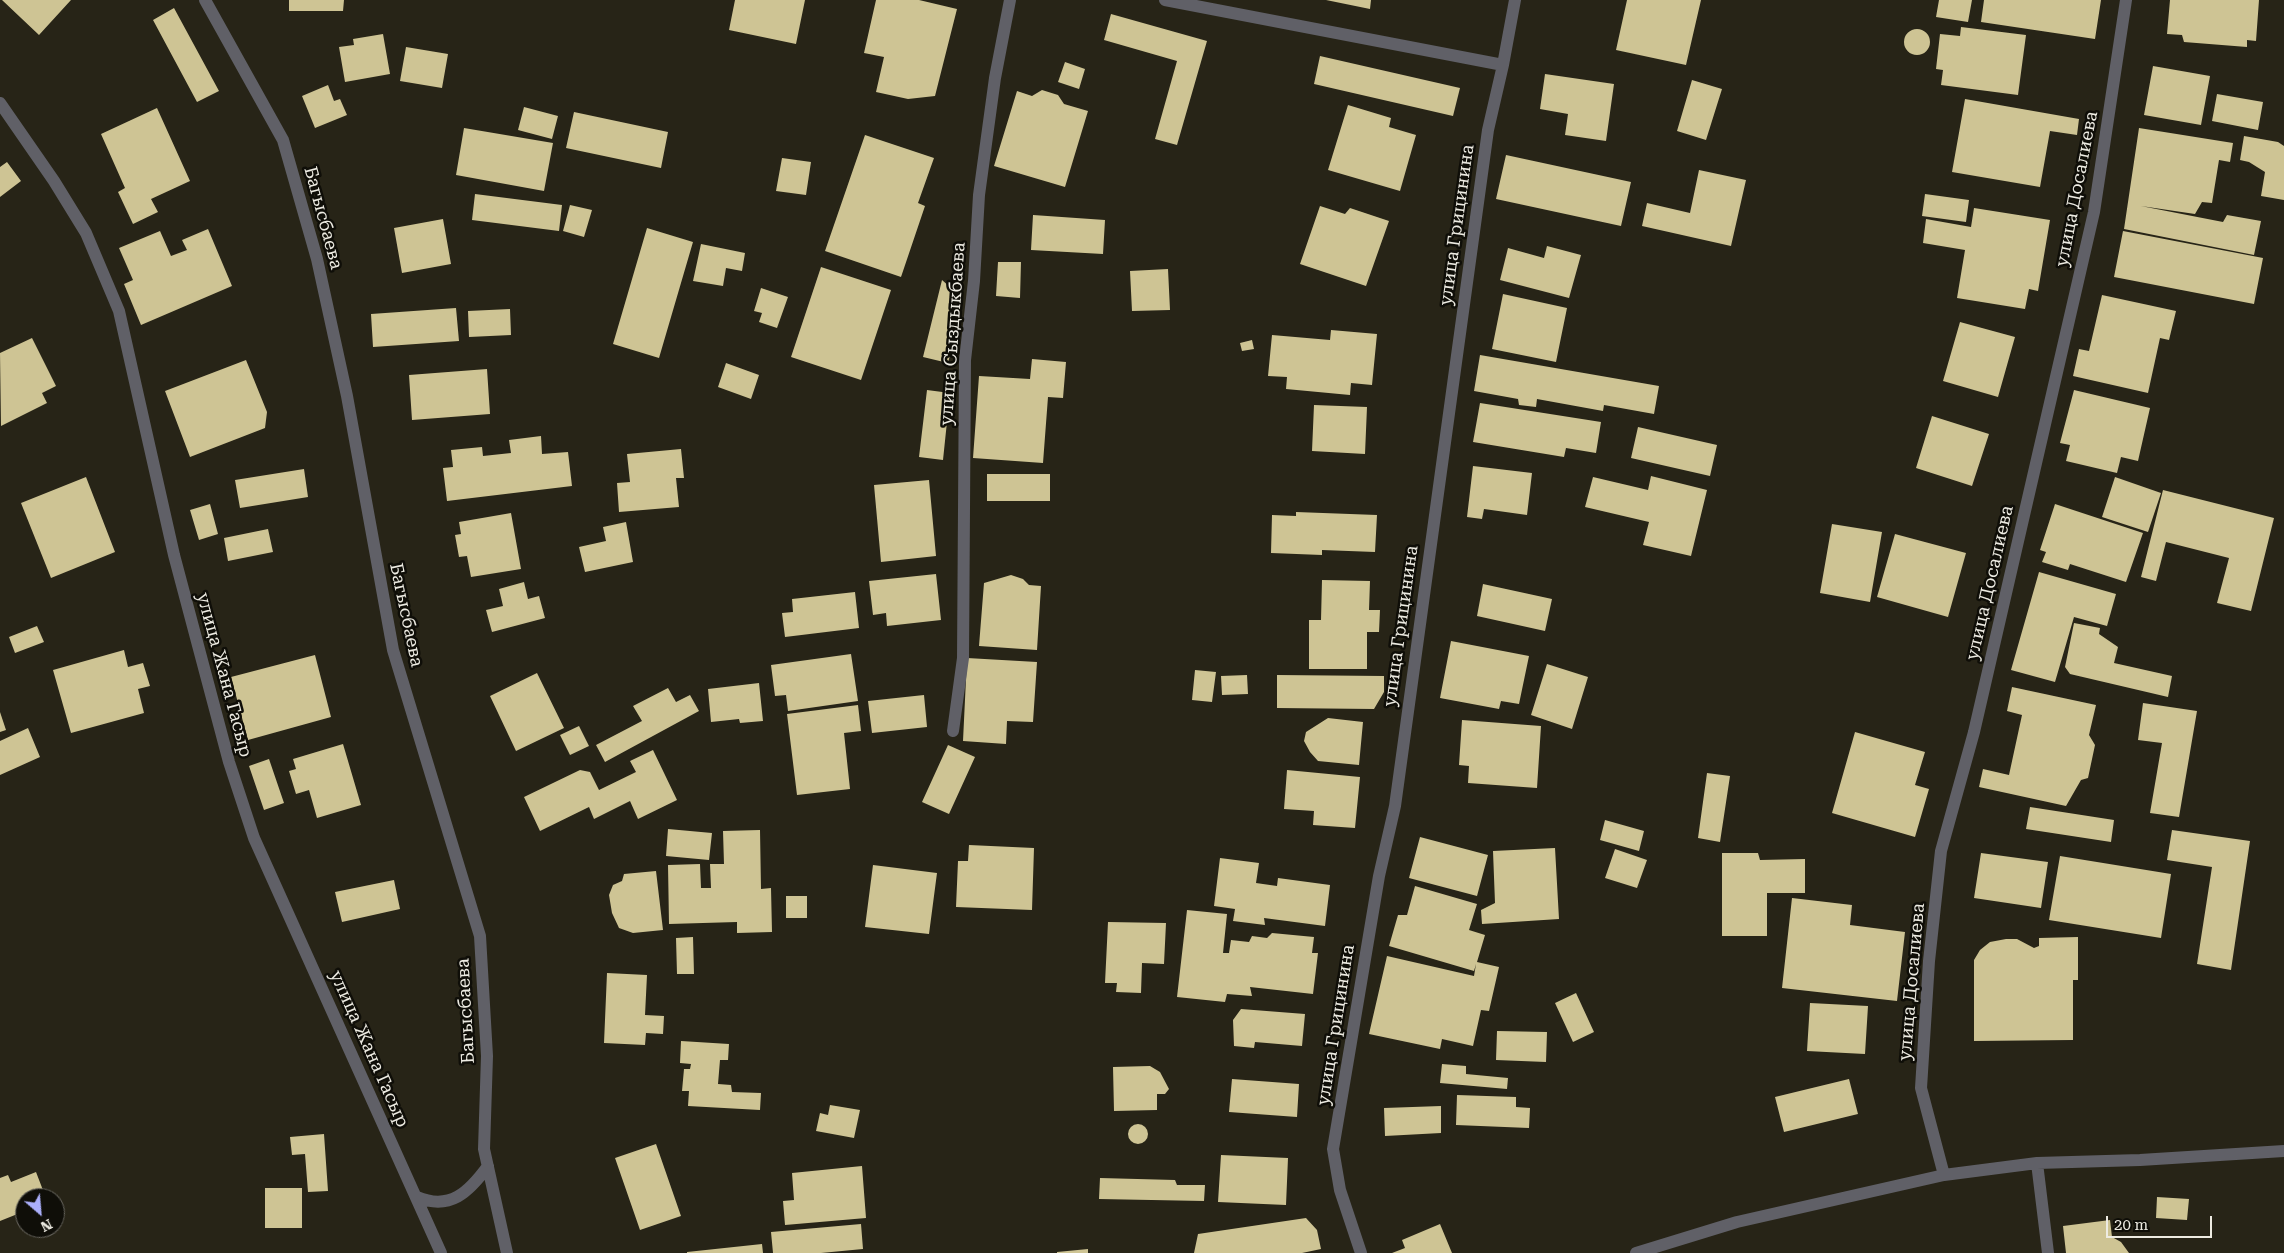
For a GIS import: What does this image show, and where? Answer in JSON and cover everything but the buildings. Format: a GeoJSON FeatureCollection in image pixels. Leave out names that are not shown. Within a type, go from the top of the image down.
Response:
{"type":"FeatureCollection","features":[{"type":"Feature","properties":{"kind":"street","name":"Багысбаева"},"geometry":{"type":"LineString","coordinates":[[205,0],[283,140],[317,259],[347,396],[393,650],[480,936],[487,1056],[484,1149],[507,1253]]}},
{"type":"Feature","properties":{"kind":"street","name":"улица Сыздыкбаева"},"geometry":{"type":"LineString","coordinates":[[953,731],[963,658],[965,360],[974,281],[979,195],[995,78],[1010,0]]}},
{"type":"Feature","properties":{"kind":"street"},"geometry":{"type":"LineString","coordinates":[[1165,0],[1503,64]]}},
{"type":"Feature","properties":{"kind":"street","name":"улица Грицинина"},"geometry":{"type":"LineString","coordinates":[[1361,1253],[1340,1190],[1333,1149],[1379,876],[1395,806],[1488,130],[1515,0]]}},
{"type":"Feature","properties":{"kind":"street","name":"улица Досалиева"},"geometry":{"type":"LineString","coordinates":[[1944,1175],[1921,1088],[1929,961],[1941,851],[1974,732],[2094,212],[2126,0]]}},
{"type":"Feature","properties":{"kind":"street","name":"улица Жана Гасыр"},"geometry":{"type":"LineString","coordinates":[[0,103],[54,181],[86,233],[120,311],[174,555],[229,762],[254,838],[441,1253]]}},
{"type":"Feature","properties":{"kind":"street"},"geometry":{"type":"LineString","coordinates":[[1636,1253],[1737,1222],[1944,1175],[2037,1163],[2140,1160],[2284,1151]]}},
{"type":"Feature","properties":{"kind":"street"},"geometry":{"type":"LineString","coordinates":[[2037,1163],[2048,1253]]}},
{"type":"Feature","properties":{"kind":"street"},"geometry":{"type":"LineString","coordinates":[[417,1197],[430,1202],[450,1201],[466,1192],[488,1166]]}}]}
